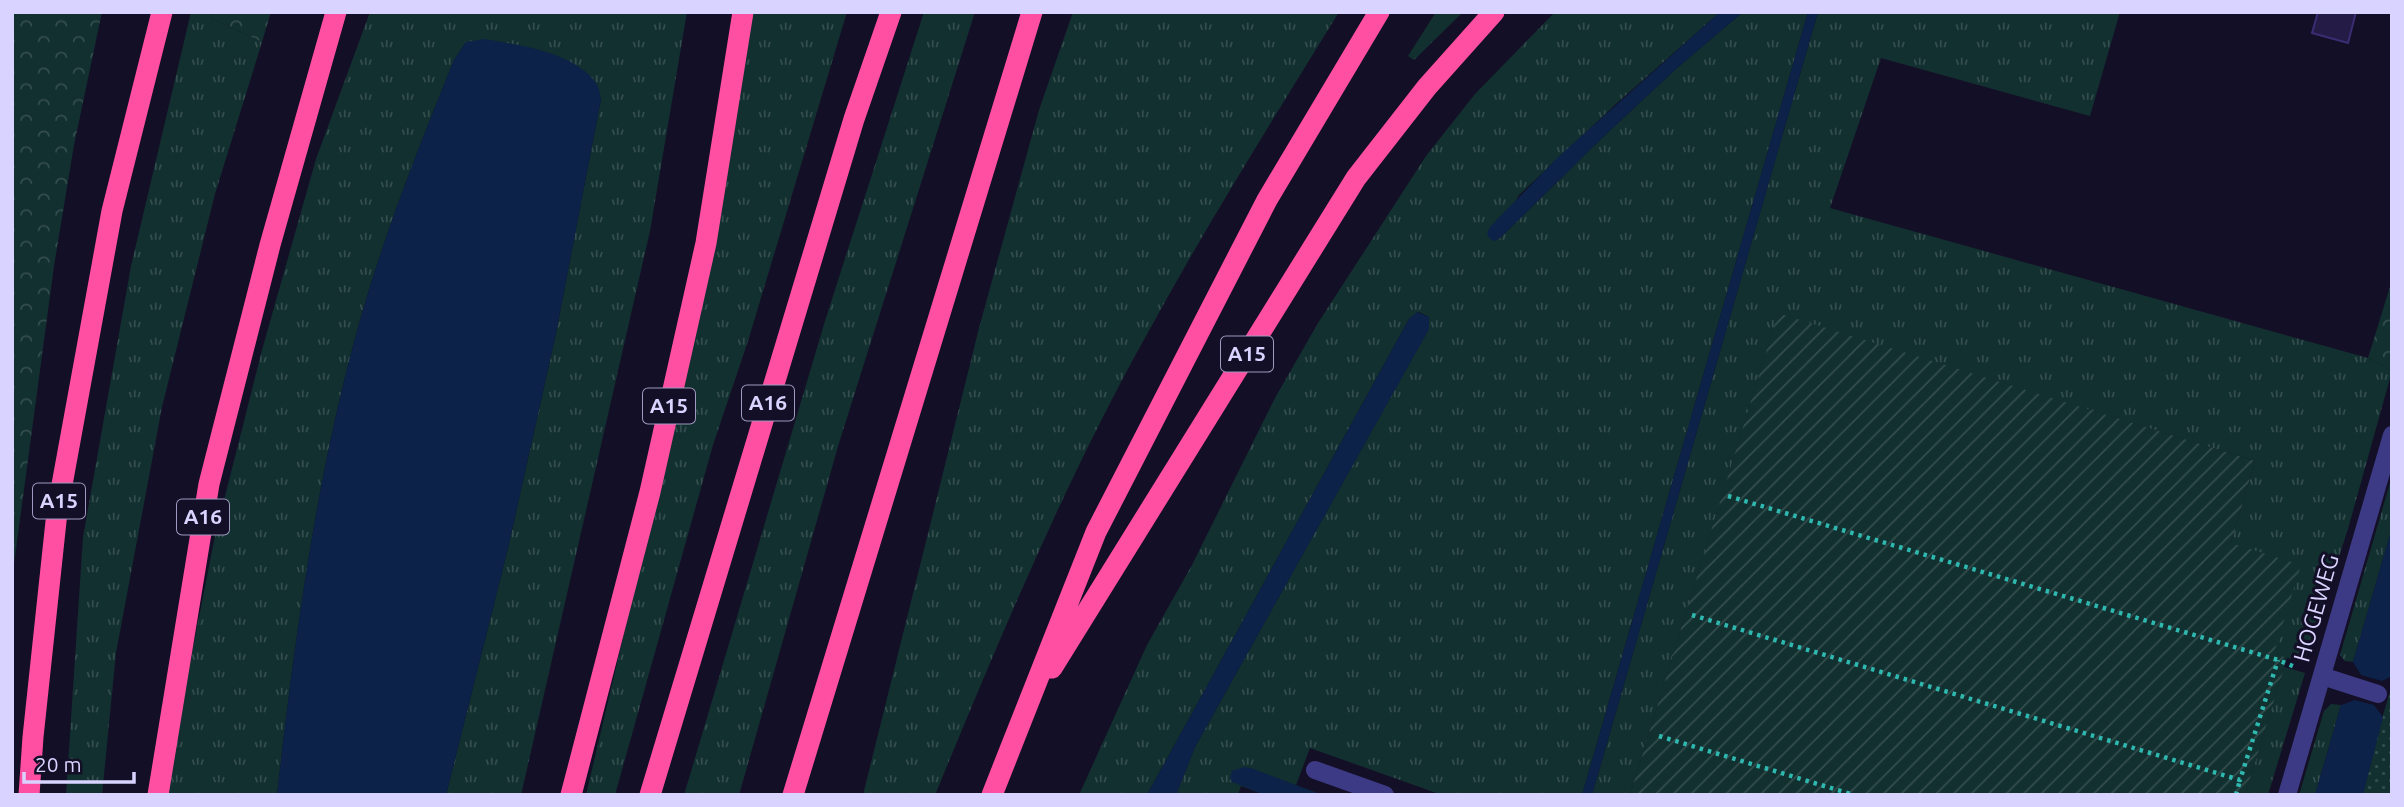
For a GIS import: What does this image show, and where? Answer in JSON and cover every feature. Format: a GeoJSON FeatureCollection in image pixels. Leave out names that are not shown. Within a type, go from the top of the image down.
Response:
{"type":"FeatureCollection","features":[{"type":"Feature","properties":{"kind":"highway","name":"A15"},"geometry":{"type":"LineString","coordinates":[[29,795],[57,512],[112,211],[162,12]]}},
{"type":"Feature","properties":{"kind":"highway","name":"A16"},"geometry":{"type":"LineString","coordinates":[[159,795],[209,484],[270,245],[336,12]]}},
{"type":"Feature","properties":{"kind":"highway","name":"A15"},"geometry":{"type":"LineString","coordinates":[[570,795],[650,492],[706,243],[743,12]]}},
{"type":"Feature","properties":{"kind":"highway","name":"A16"},"geometry":{"type":"LineString","coordinates":[[650,795],[850,132],[891,12]]}},
{"type":"Feature","properties":{"kind":"highway"},"geometry":{"type":"LineString","coordinates":[[793,795],[1032,12]]}},
{"type":"Feature","properties":{"kind":"highway","name":"A15"},"geometry":{"type":"LineString","coordinates":[[992,795],[1096,532],[1266,200],[1379,12]]}},
{"type":"Feature","properties":{"kind":"highway","name":"A15"},"geometry":{"type":"LineString","coordinates":[[1023,714],[1356,178],[1427,87],[1494,12]]}},
{"type":"Feature","properties":{"kind":"street","name":"HOGEWEG"},"geometry":{"type":"LineString","coordinates":[[2287,795],[2392,435]]}},
{"type":"Feature","properties":{"kind":"street"},"geometry":{"type":"LineString","coordinates":[[2322,676],[2378,694]]}},
{"type":"Feature","properties":{"kind":"street"},"geometry":{"type":"LineString","coordinates":[[1315,770],[1363,791],[1385,795]]}},
{"type":"Feature","properties":{"kind":"path"},"geometry":{"type":"LineString","coordinates":[[1728,496],[2278,660],[2322,676]]}},
{"type":"Feature","properties":{"kind":"path"},"geometry":{"type":"LineString","coordinates":[[1692,615],[2241,780]]}},
{"type":"Feature","properties":{"kind":"path"},"geometry":{"type":"LineString","coordinates":[[2236,795],[2278,660]]}},
{"type":"Feature","properties":{"kind":"path"},"geometry":{"type":"LineString","coordinates":[[1659,736],[1854,795]]}},
{"type":"Feature","properties":{"kind":"green space"},"geometry":{"type":"Polygon","coordinates":[[[12,12],[102,12],[74,145],[54,266],[12,579],[12,12]]]}},
{"type":"Feature","properties":{"kind":"green space"},"geometry":{"type":"Polygon","coordinates":[[[191,12],[212,12],[211,18],[262,42],[215,194],[162,407],[116,653],[102,795],[66,795],[83,537],[131,266],[191,12]]]}},
{"type":"Feature","properties":{"kind":"green space"},"geometry":{"type":"Polygon","coordinates":[[[212,12],[271,12],[262,42],[211,18],[212,12]]]}},
{"type":"Feature","properties":{"kind":"green space"},"geometry":{"type":"Polygon","coordinates":[[[370,12],[687,12],[650,231],[521,795],[446,795],[508,548],[556,333],[601,99],[466,42],[454,60],[391,224],[369,290],[344,382],[309,558],[277,795],[164,795],[215,536],[262,350],[316,159],[370,12]]]}},
{"type":"Feature","properties":{"kind":"green space"},"geometry":{"type":"Polygon","coordinates":[[[750,12],[847,12],[748,341],[713,445],[615,795],[586,795],[630,608],[750,12]]]}},
{"type":"Feature","properties":{"kind":"green space"},"geometry":{"type":"Polygon","coordinates":[[[924,12],[975,12],[839,443],[739,795],[684,795],[825,321],[924,12]]]}},
{"type":"Feature","properties":{"kind":"green space"},"geometry":{"type":"Polygon","coordinates":[[[1073,12],[1339,12],[1216,213],[1087,448],[1034,562],[935,795],[863,795],[979,328],[1039,110],[1073,12]]]}},
{"type":"Feature","properties":{"kind":"green space"},"geometry":{"type":"Polygon","coordinates":[[[1436,12],[1463,12],[1414,60],[1408,56],[1436,12]]]}},
{"type":"Feature","properties":{"kind":"green space"},"geometry":{"type":"Polygon","coordinates":[[[1555,12],[1720,12],[1519,195],[1494,241],[1677,68],[1743,12],[1808,12],[1582,795],[1442,795],[1310,748],[1296,785],[1322,795],[1265,795],[1241,786],[1238,795],[1176,795],[1195,747],[1427,332],[1429,317],[1419,312],[1409,319],[1147,795],[1079,795],[1147,645],[1192,565],[1275,398],[1318,323],[1426,156],[1475,94],[1555,12]]]}},
{"type":"Feature","properties":{"kind":"green space"},"geometry":{"type":"Polygon","coordinates":[[[1818,12],[2120,12],[2090,116],[1881,58],[1830,208],[2368,358],[2392,371],[2348,529],[2304,663],[2274,654],[2231,543],[2255,461],[1778,314],[1630,795],[1592,795],[1818,12]]]}},
{"type":"Feature","properties":{"kind":"green space"},"geometry":{"type":"Polygon","coordinates":[[[2392,280],[2392,371],[2368,358],[2392,280]]]}},
{"type":"Feature","properties":{"kind":"green space"},"geometry":{"type":"Polygon","coordinates":[[[1778,313],[2255,461],[2231,543],[2301,565],[2274,653],[2287,658],[2245,795],[1630,795],[1778,313]]]}},
{"type":"Feature","properties":{"kind":"green space"},"geometry":{"type":"Polygon","coordinates":[[[2392,476],[2392,528],[2353,662],[2345,661],[2340,655],[2392,476]]]}},
{"type":"Feature","properties":{"kind":"green space"},"geometry":{"type":"Polygon","coordinates":[[[2284,667],[2305,673],[2268,795],[2245,795],[2284,667]]]}},
{"type":"Feature","properties":{"kind":"green space"},"geometry":{"type":"Polygon","coordinates":[[[2392,685],[2392,795],[2359,795],[2392,685]]]}},
{"type":"Feature","properties":{"kind":"green space"},"geometry":{"type":"Polygon","coordinates":[[[2331,704],[2341,705],[2315,795],[2299,795],[2324,711],[2331,704]]]}},
{"type":"Feature","properties":{"kind":"water"},"geometry":{"type":"Polygon","coordinates":[[[1720,12],[1743,12],[1677,68],[1500,238],[1494,241],[1489,238],[1487,232],[1491,226],[1557,158],[1720,12]]]}},
{"type":"Feature","properties":{"kind":"water"},"geometry":{"type":"Polygon","coordinates":[[[1808,12],[1818,12],[1592,795],[1582,795],[1808,12]]]}},
{"type":"Feature","properties":{"kind":"water"},"geometry":{"type":"Polygon","coordinates":[[[484,39],[545,52],[574,64],[596,83],[601,99],[556,333],[508,548],[446,795],[277,795],[291,677],[319,499],[359,324],[391,224],[454,60],[466,42],[484,39]]]}},
{"type":"Feature","properties":{"kind":"water"},"geometry":{"type":"Polygon","coordinates":[[[1417,312],[1429,317],[1429,329],[1195,747],[1176,795],[1147,795],[1409,319],[1417,312]]]}},
{"type":"Feature","properties":{"kind":"water"},"geometry":{"type":"Polygon","coordinates":[[[2392,528],[2392,676],[2382,681],[2361,675],[2353,662],[2392,528]]]}},
{"type":"Feature","properties":{"kind":"water"},"geometry":{"type":"Polygon","coordinates":[[[2355,700],[2374,705],[2383,717],[2363,795],[2315,795],[2341,705],[2355,700]]]}},
{"type":"Feature","properties":{"kind":"water"},"geometry":{"type":"Polygon","coordinates":[[[1244,767],[1322,795],[1265,795],[1232,782],[1232,771],[1244,767]]]}},
{"type":"Feature","properties":{"kind":"building"},"geometry":{"type":"Polygon","coordinates":[[[2318,12],[2356,12],[2348,43],[2312,33],[2318,12]]]}}]}
